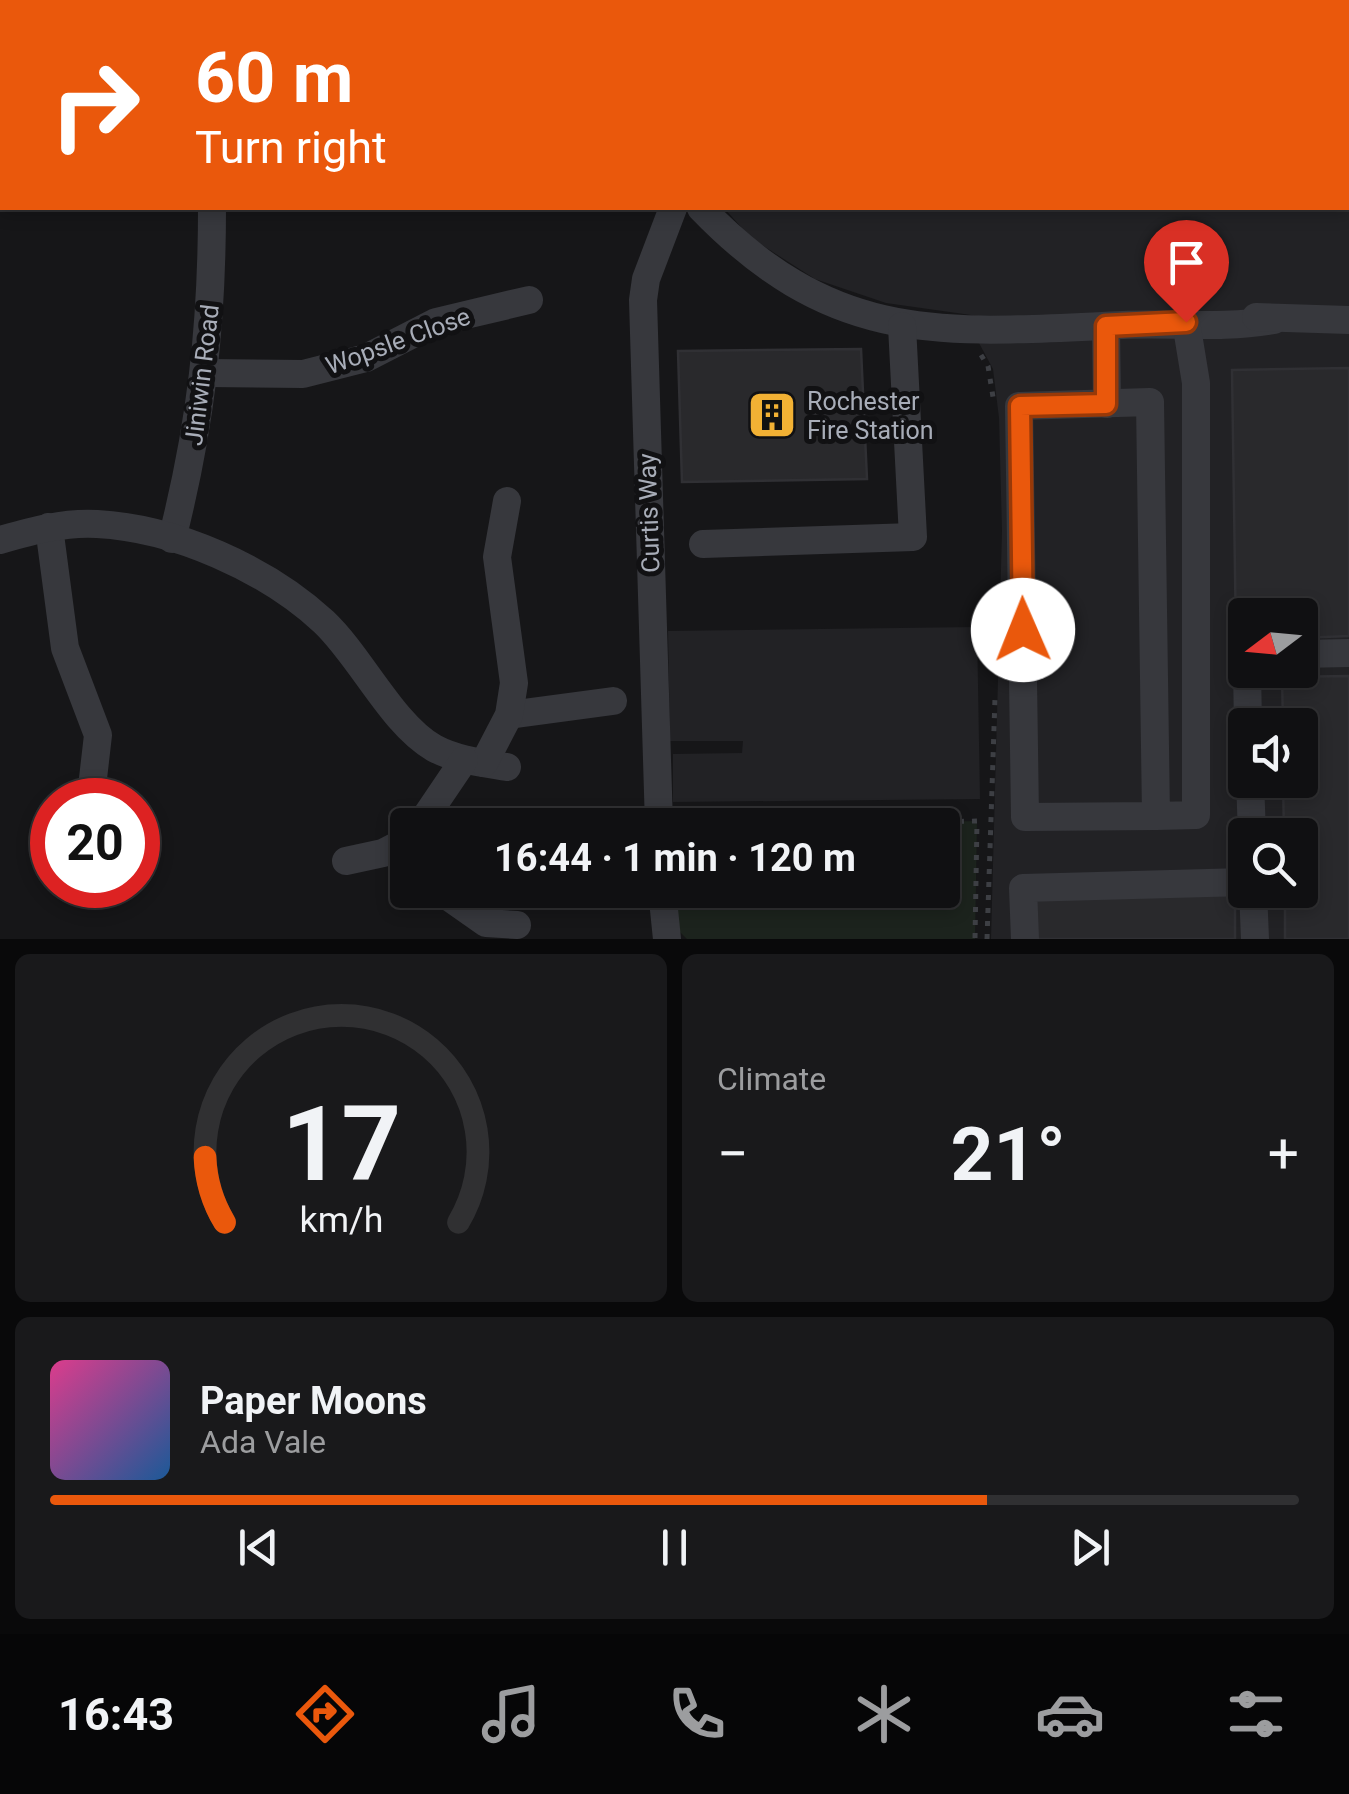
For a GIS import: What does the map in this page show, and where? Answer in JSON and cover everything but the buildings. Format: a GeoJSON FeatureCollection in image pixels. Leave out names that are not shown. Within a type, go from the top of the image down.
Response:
{"type":"FeatureCollection","features":[{"type":"Feature","properties":{"kind":"street","name":"Jiniwin Road"},"geometry":{"type":"LineString","coordinates":[[172,540],[196,444],[206,373],[212,210]]}},
{"type":"Feature","properties":{"kind":"street","name":"Curtis Way"},"geometry":{"type":"LineString","coordinates":[[659,808],[643,300],[646,279],[673,210]]}},
{"type":"Feature","properties":{"kind":"street"},"geometry":{"type":"LineString","coordinates":[[703,210],[740,248],[778,276],[817,297],[902,326],[966,332],[1186,322],[1226,328],[1274,320],[1349,320]]}},
{"type":"Feature","properties":{"kind":"street","name":"Wopsle Close"},"geometry":{"type":"LineString","coordinates":[[206,373],[303,374],[366,358],[436,322],[529,300]]}},
{"type":"Feature","properties":{"kind":"street"},"geometry":{"type":"LineString","coordinates":[[1156,816],[1150,402],[1020,406],[1025,817],[1156,816],[1196,815],[1196,383],[1186,322]]}},
{"type":"Feature","properties":{"kind":"street"},"geometry":{"type":"LineString","coordinates":[[703,544],[913,537],[901,382],[902,326]]}},
{"type":"Feature","properties":{"kind":"street"},"geometry":{"type":"LineString","coordinates":[[1106,326],[1106,404]]}},
{"type":"Feature","properties":{"kind":"street"},"geometry":{"type":"LineString","coordinates":[[441,808],[485,763],[509,715],[514,683],[497,557],[507,500]]}},
{"type":"Feature","properties":{"kind":"street"},"geometry":{"type":"LineString","coordinates":[[0,540],[49,527],[99,524],[172,540],[259,576],[324,622],[411,729],[433,748],[485,763]]}},
{"type":"Feature","properties":{"kind":"street"},"geometry":{"type":"LineString","coordinates":[[49,527],[65,648],[98,736],[93,778]]}},
{"type":"Feature","properties":{"kind":"street"},"geometry":{"type":"LineString","coordinates":[[1318,654],[1349,653]]}},
{"type":"Feature","properties":{"kind":"street"},"geometry":{"type":"LineString","coordinates":[[509,715],[612,701]]}},
{"type":"Feature","properties":{"kind":"street"},"geometry":{"type":"LineString","coordinates":[[346,861],[390,847]]}},
{"type":"Feature","properties":{"kind":"street"},"geometry":{"type":"LineString","coordinates":[[1025,939],[1023,888],[1228,882]]}},
{"type":"Feature","properties":{"kind":"street"},"geometry":{"type":"LineString","coordinates":[[465,908],[486,923],[517,926]]}},
{"type":"Feature","properties":{"kind":"street"},"geometry":{"type":"LineString","coordinates":[[664,908],[667,939]]}},
{"type":"Feature","properties":{"kind":"street"},"geometry":{"type":"LineString","coordinates":[[1254,908],[1255,939]]}},
{"type":"Feature","properties":{"kind":"path"},"geometry":{"type":"LineString","coordinates":[[966,332],[988,366],[996,411]]}},
{"type":"Feature","properties":{"kind":"path"},"geometry":{"type":"LineString","coordinates":[[987,939],[995,680]]}},
{"type":"Feature","properties":{"kind":"path"},"geometry":{"type":"LineString","coordinates":[[960,821],[977,821],[976,939]]}},
{"type":"Feature","properties":{"kind":"shaded area"},"geometry":{"type":"Polygon","coordinates":[[[726,210],[1349,210],[1349,939],[991,939],[1002,531],[999,418],[993,369],[979,343],[978,316],[886,303],[815,279],[751,238],[726,210]]]}},
{"type":"Feature","properties":{"kind":"shaded area"},"geometry":{"type":"Polygon","coordinates":[[[977,627],[980,799],[673,802],[673,754],[742,753],[743,741],[670,741],[668,631],[977,627]]]}},
{"type":"Feature","properties":{"kind":"shaded area"},"geometry":{"type":"Polygon","coordinates":[[[960,821],[977,821],[975,939],[687,939],[674,926],[674,908],[960,908],[960,821]]]}},
{"type":"Feature","properties":{"kind":"place","name":"Rochester Fire Station"},"geometry":{"type":"Point","coordinates":[772,415]}},
{"type":"Feature","properties":{"kind":"route"},"geometry":{"type":"LineString","coordinates":[[1023,630],[1020,406],[1106,404],[1106,326],[1186,322]]}}]}
